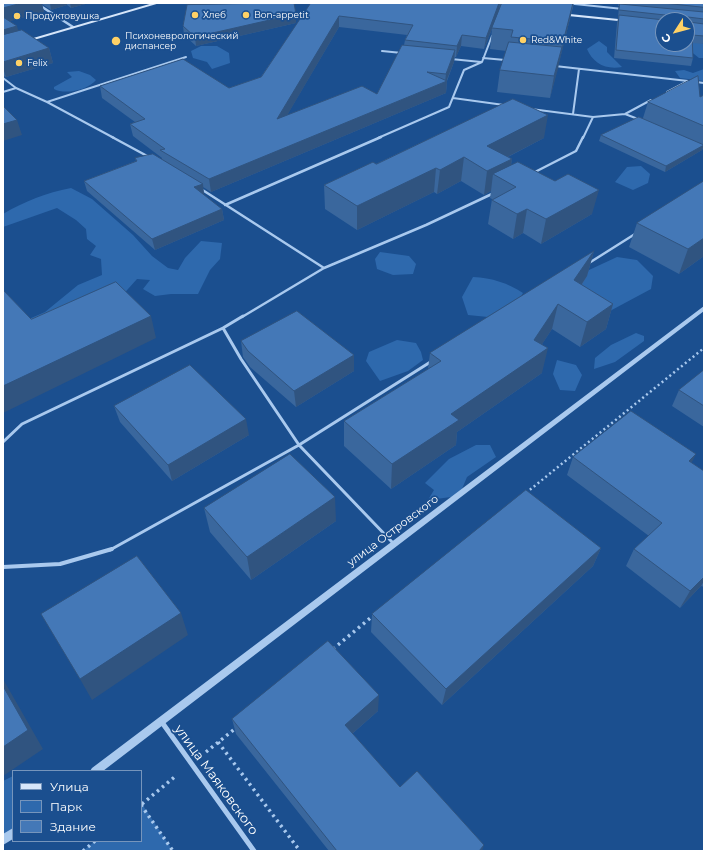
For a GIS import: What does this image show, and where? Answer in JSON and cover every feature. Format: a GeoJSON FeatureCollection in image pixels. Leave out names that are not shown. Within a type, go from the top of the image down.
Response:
{"type":"FeatureCollection","features":[{"type":"Feature","properties":{"kind":"main road"},"geometry":{"type":"LineString","coordinates":[[17,44],[155,3]]}},
{"type":"Feature","properties":{"kind":"main road"},"geometry":{"type":"LineString","coordinates":[[555,14],[636,22]]}},
{"type":"Feature","properties":{"kind":"street"},"geometry":{"type":"LineString","coordinates":[[36,3],[73,27]]}},
{"type":"Feature","properties":{"kind":"street","name":"улица Островского"},"geometry":{"type":"LineString","coordinates":[[96,770],[704,308]]}},
{"type":"Feature","properties":{"kind":"street","name":"улица Маяковского"},"geometry":{"type":"LineString","coordinates":[[161,721],[254,851]]}},
{"type":"Feature","properties":{"kind":"street"},"geometry":{"type":"LineString","coordinates":[[3,840],[12,834]]}},
{"type":"Feature","properties":{"kind":"lane"},"geometry":{"type":"LineString","coordinates":[[565,3],[627,9]]}},
{"type":"Feature","properties":{"kind":"lane"},"geometry":{"type":"LineString","coordinates":[[482,62],[493,33]]}},
{"type":"Feature","properties":{"kind":"lane"},"geometry":{"type":"LineString","coordinates":[[382,51],[405,54]]}},
{"type":"Feature","properties":{"kind":"lane"},"geometry":{"type":"LineString","coordinates":[[47,102],[186,57]]}},
{"type":"Feature","properties":{"kind":"lane"},"geometry":{"type":"LineString","coordinates":[[483,58],[505,60]]}},
{"type":"Feature","properties":{"kind":"lane"},"geometry":{"type":"LineString","coordinates":[[451,59],[482,62]]}},
{"type":"Feature","properties":{"kind":"lane"},"geometry":{"type":"LineString","coordinates":[[225,205],[449,107],[464,70],[482,62]]}},
{"type":"Feature","properties":{"kind":"lane"},"geometry":{"type":"LineString","coordinates":[[550,65],[704,83]]}},
{"type":"Feature","properties":{"kind":"lane"},"geometry":{"type":"LineString","coordinates":[[573,114],[579,69]]}},
{"type":"Feature","properties":{"kind":"lane"},"geometry":{"type":"LineString","coordinates":[[3,78],[16,88],[47,102],[151,159]]}},
{"type":"Feature","properties":{"kind":"lane"},"geometry":{"type":"LineString","coordinates":[[660,95],[688,81]]}},
{"type":"Feature","properties":{"kind":"lane"},"geometry":{"type":"LineString","coordinates":[[3,92],[16,88]]}},
{"type":"Feature","properties":{"kind":"lane"},"geometry":{"type":"LineString","coordinates":[[453,98],[505,105]]}},
{"type":"Feature","properties":{"kind":"lane"},"geometry":{"type":"LineString","coordinates":[[528,108],[593,117],[625,114],[653,99]]}},
{"type":"Feature","properties":{"kind":"lane"},"geometry":{"type":"LineString","coordinates":[[625,114],[640,120]]}},
{"type":"Feature","properties":{"kind":"lane"},"geometry":{"type":"LineString","coordinates":[[527,176],[576,151],[593,117]]}},
{"type":"Feature","properties":{"kind":"lane"},"geometry":{"type":"LineString","coordinates":[[196,186],[324,268]]}},
{"type":"Feature","properties":{"kind":"lane"},"geometry":{"type":"LineString","coordinates":[[3,442],[22,424],[223,328],[324,268],[426,225],[499,190]]}},
{"type":"Feature","properties":{"kind":"lane"},"geometry":{"type":"LineString","coordinates":[[582,267],[636,233]]}},
{"type":"Feature","properties":{"kind":"lane"},"geometry":{"type":"LineString","coordinates":[[223,328],[240,359],[299,445],[394,545]]}},
{"type":"Feature","properties":{"kind":"lane"},"geometry":{"type":"LineString","coordinates":[[3,567],[60,564],[111,550],[299,445],[434,360]]}},
{"type":"Feature","properties":{"kind":"path"},"geometry":{"type":"LineString","coordinates":[[519,498],[704,348]]}},
{"type":"Feature","properties":{"kind":"path"},"geometry":{"type":"LineString","coordinates":[[329,652],[378,612]]}},
{"type":"Feature","properties":{"kind":"path"},"geometry":{"type":"LineString","coordinates":[[173,851],[142,804],[242,722]]}},
{"type":"Feature","properties":{"kind":"path"},"geometry":{"type":"LineString","coordinates":[[218,742],[300,851]]}},
{"type":"Feature","properties":{"kind":"path"},"geometry":{"type":"LineString","coordinates":[[82,851],[94,842]]}},
{"type":"Feature","properties":{"kind":"green space"},"geometry":{"type":"Polygon","coordinates":[[[599,41],[607,47],[607,52],[622,67],[610,67],[596,62],[587,49],[599,41]]]}},
{"type":"Feature","properties":{"kind":"green space"},"geometry":{"type":"Polygon","coordinates":[[[695,41],[704,44],[704,58],[699,58],[692,52],[695,52],[695,41]]]}},
{"type":"Feature","properties":{"kind":"green space"},"geometry":{"type":"Polygon","coordinates":[[[201,46],[217,46],[229,53],[230,63],[212,69],[207,62],[193,58],[191,51],[201,46]]]}},
{"type":"Feature","properties":{"kind":"green space"},"geometry":{"type":"Polygon","coordinates":[[[704,69],[704,81],[680,78],[675,71],[684,70],[693,73],[704,69]]]}},
{"type":"Feature","properties":{"kind":"green space"},"geometry":{"type":"Polygon","coordinates":[[[79,71],[90,75],[96,80],[92,84],[82,89],[64,92],[54,89],[54,87],[72,77],[67,72],[79,71]]]}},
{"type":"Feature","properties":{"kind":"green space"},"geometry":{"type":"Polygon","coordinates":[[[641,166],[650,174],[648,183],[633,190],[615,182],[627,167],[641,166]]]}},
{"type":"Feature","properties":{"kind":"green space"},"geometry":{"type":"Polygon","coordinates":[[[71,188],[92,199],[133,235],[152,256],[168,268],[178,270],[185,258],[201,241],[222,243],[220,259],[210,270],[198,294],[171,294],[155,296],[143,289],[150,280],[137,279],[119,299],[100,312],[22,322],[45,312],[78,285],[102,275],[101,259],[90,255],[96,246],[87,239],[86,229],[76,220],[57,208],[3,227],[3,214],[36,198],[71,188]]]}},
{"type":"Feature","properties":{"kind":"green space"},"geometry":{"type":"Polygon","coordinates":[[[380,252],[409,256],[416,264],[413,274],[393,275],[377,269],[375,259],[380,252]]]}},
{"type":"Feature","properties":{"kind":"green space"},"geometry":{"type":"Polygon","coordinates":[[[617,257],[637,260],[653,276],[651,289],[595,319],[567,305],[589,270],[617,257]]]}},
{"type":"Feature","properties":{"kind":"green space"},"geometry":{"type":"Polygon","coordinates":[[[473,277],[500,282],[512,286],[523,293],[515,307],[488,317],[468,315],[462,297],[473,277]]]}},
{"type":"Feature","properties":{"kind":"green space"},"geometry":{"type":"Polygon","coordinates":[[[636,333],[644,336],[644,341],[615,362],[594,369],[595,358],[611,345],[636,333]]]}},
{"type":"Feature","properties":{"kind":"green space"},"geometry":{"type":"Polygon","coordinates":[[[397,340],[416,343],[423,360],[408,371],[380,381],[366,361],[369,352],[397,340]]]}},
{"type":"Feature","properties":{"kind":"green space"},"geometry":{"type":"Polygon","coordinates":[[[557,360],[576,365],[582,375],[575,391],[560,390],[553,374],[557,360]]]}},
{"type":"Feature","properties":{"kind":"green space"},"geometry":{"type":"Polygon","coordinates":[[[476,445],[490,445],[496,457],[467,477],[459,496],[428,500],[434,490],[425,483],[449,459],[476,445]]]}},
{"type":"Feature","properties":{"kind":"green space"},"geometry":{"type":"Polygon","coordinates":[[[12,776],[12,829],[3,836],[3,781],[12,776]]]}},
{"type":"Feature","properties":{"kind":"green space"},"geometry":{"type":"Polygon","coordinates":[[[142,804],[173,851],[83,851],[94,842],[142,842],[142,804]]]}},
{"type":"Feature","properties":{"kind":"building"},"geometry":{"type":"Polygon","coordinates":[[[3,3],[22,3],[3,8],[3,3]]]}},
{"type":"Feature","properties":{"kind":"building"},"geometry":{"type":"Polygon","coordinates":[[[294,3],[296,14],[195,37],[183,26],[187,5],[294,3]]]}},
{"type":"Feature","properties":{"kind":"building"},"geometry":{"type":"Polygon","coordinates":[[[311,3],[499,3],[486,38],[462,35],[457,46],[405,40],[413,25],[339,16],[277,119],[362,86],[377,94],[402,45],[455,50],[446,74],[427,72],[447,81],[209,179],[160,150],[165,149],[130,124],[145,119],[100,86],[183,59],[229,88],[261,77],[311,3]]]}},
{"type":"Feature","properties":{"kind":"building"},"geometry":{"type":"Polygon","coordinates":[[[502,3],[573,3],[563,42],[511,37],[513,30],[492,28],[502,3]]]}},
{"type":"Feature","properties":{"kind":"building"},"geometry":{"type":"Polygon","coordinates":[[[664,3],[704,3],[704,7],[664,3]]]}},
{"type":"Feature","properties":{"kind":"building"},"geometry":{"type":"Polygon","coordinates":[[[620,4],[704,12],[704,19],[695,18],[695,12],[655,12],[655,14],[619,10],[620,4]]]}},
{"type":"Feature","properties":{"kind":"building"},"geometry":{"type":"Polygon","coordinates":[[[619,15],[655,19],[655,52],[693,52],[693,58],[616,50],[619,15]]]}},
{"type":"Feature","properties":{"kind":"building"},"geometry":{"type":"Polygon","coordinates":[[[3,17],[17,26],[3,30],[3,17]]]}},
{"type":"Feature","properties":{"kind":"building"},"geometry":{"type":"Polygon","coordinates":[[[695,23],[704,24],[704,36],[695,35],[695,23]]]}},
{"type":"Feature","properties":{"kind":"building"},"geometry":{"type":"Polygon","coordinates":[[[22,30],[49,48],[3,62],[3,35],[22,30]]]}},
{"type":"Feature","properties":{"kind":"building"},"geometry":{"type":"Polygon","coordinates":[[[509,42],[562,47],[554,76],[500,70],[509,42]]]}},
{"type":"Feature","properties":{"kind":"building"},"geometry":{"type":"Polygon","coordinates":[[[698,76],[700,97],[704,95],[704,126],[648,102],[698,76]]]}},
{"type":"Feature","properties":{"kind":"building"},"geometry":{"type":"Polygon","coordinates":[[[513,99],[548,115],[487,146],[512,159],[487,171],[464,157],[440,170],[436,168],[357,206],[324,185],[373,162],[376,164],[513,99]]]}},
{"type":"Feature","properties":{"kind":"building"},"geometry":{"type":"Polygon","coordinates":[[[3,106],[17,120],[3,124],[3,106]]]}},
{"type":"Feature","properties":{"kind":"building"},"geometry":{"type":"Polygon","coordinates":[[[639,117],[704,145],[666,166],[601,135],[639,117]]]}},
{"type":"Feature","properties":{"kind":"building"},"geometry":{"type":"Polygon","coordinates":[[[153,154],[203,184],[194,187],[222,209],[152,239],[84,181],[137,161],[135,158],[153,154]]]}},
{"type":"Feature","properties":{"kind":"building"},"geometry":{"type":"Polygon","coordinates":[[[518,162],[555,181],[568,174],[599,190],[546,219],[527,209],[517,214],[492,200],[516,187],[493,174],[518,162]]]}},
{"type":"Feature","properties":{"kind":"building"},"geometry":{"type":"Polygon","coordinates":[[[704,181],[704,238],[688,249],[637,223],[704,181]]]}},
{"type":"Feature","properties":{"kind":"building"},"geometry":{"type":"Polygon","coordinates":[[[594,251],[574,280],[613,304],[587,322],[558,304],[534,340],[548,348],[451,414],[459,420],[392,464],[344,421],[441,361],[430,353],[594,251]]]}},
{"type":"Feature","properties":{"kind":"building"},"geometry":{"type":"Polygon","coordinates":[[[116,282],[151,316],[3,386],[3,290],[31,319],[116,282]]]}},
{"type":"Feature","properties":{"kind":"building"},"geometry":{"type":"Polygon","coordinates":[[[297,311],[354,355],[294,391],[248,351],[241,341],[297,311]]]}},
{"type":"Feature","properties":{"kind":"building"},"geometry":{"type":"Polygon","coordinates":[[[190,365],[246,419],[168,465],[114,406],[190,365]]]}},
{"type":"Feature","properties":{"kind":"building"},"geometry":{"type":"Polygon","coordinates":[[[704,370],[704,406],[679,390],[704,370]]]}},
{"type":"Feature","properties":{"kind":"building"},"geometry":{"type":"Polygon","coordinates":[[[631,411],[696,454],[689,461],[704,471],[704,577],[690,591],[634,549],[662,523],[573,457],[631,411]]]}},
{"type":"Feature","properties":{"kind":"building"},"geometry":{"type":"Polygon","coordinates":[[[290,454],[335,497],[247,557],[204,508],[290,454]]]}},
{"type":"Feature","properties":{"kind":"building"},"geometry":{"type":"Polygon","coordinates":[[[526,490],[601,548],[446,689],[372,614],[526,490]]]}},
{"type":"Feature","properties":{"kind":"building"},"geometry":{"type":"Polygon","coordinates":[[[137,556],[181,613],[80,679],[41,614],[137,556]]]}},
{"type":"Feature","properties":{"kind":"building"},"geometry":{"type":"Polygon","coordinates":[[[328,641],[379,695],[345,725],[400,787],[417,771],[484,845],[479,851],[337,851],[232,719],[328,641]]]}},
{"type":"Feature","properties":{"kind":"building"},"geometry":{"type":"Polygon","coordinates":[[[3,686],[28,730],[3,747],[3,686]]]}},
{"type":"Feature","properties":{"kind":"place","name":"Хлеб"},"geometry":{"type":"Point","coordinates":[195,15]}},
{"type":"Feature","properties":{"kind":"place","name":"Bon-appetit"},"geometry":{"type":"Point","coordinates":[246,15]}},
{"type":"Feature","properties":{"kind":"place","name":"Продуктовушка"},"geometry":{"type":"Point","coordinates":[17,16]}},
{"type":"Feature","properties":{"kind":"place","name":"Red&White"},"geometry":{"type":"Point","coordinates":[523,40]}},
{"type":"Feature","properties":{"kind":"place","name":"Психоневрологический диспансер"},"geometry":{"type":"Point","coordinates":[116,41]}},
{"type":"Feature","properties":{"kind":"place","name":"Felix"},"geometry":{"type":"Point","coordinates":[19,63]}}]}
